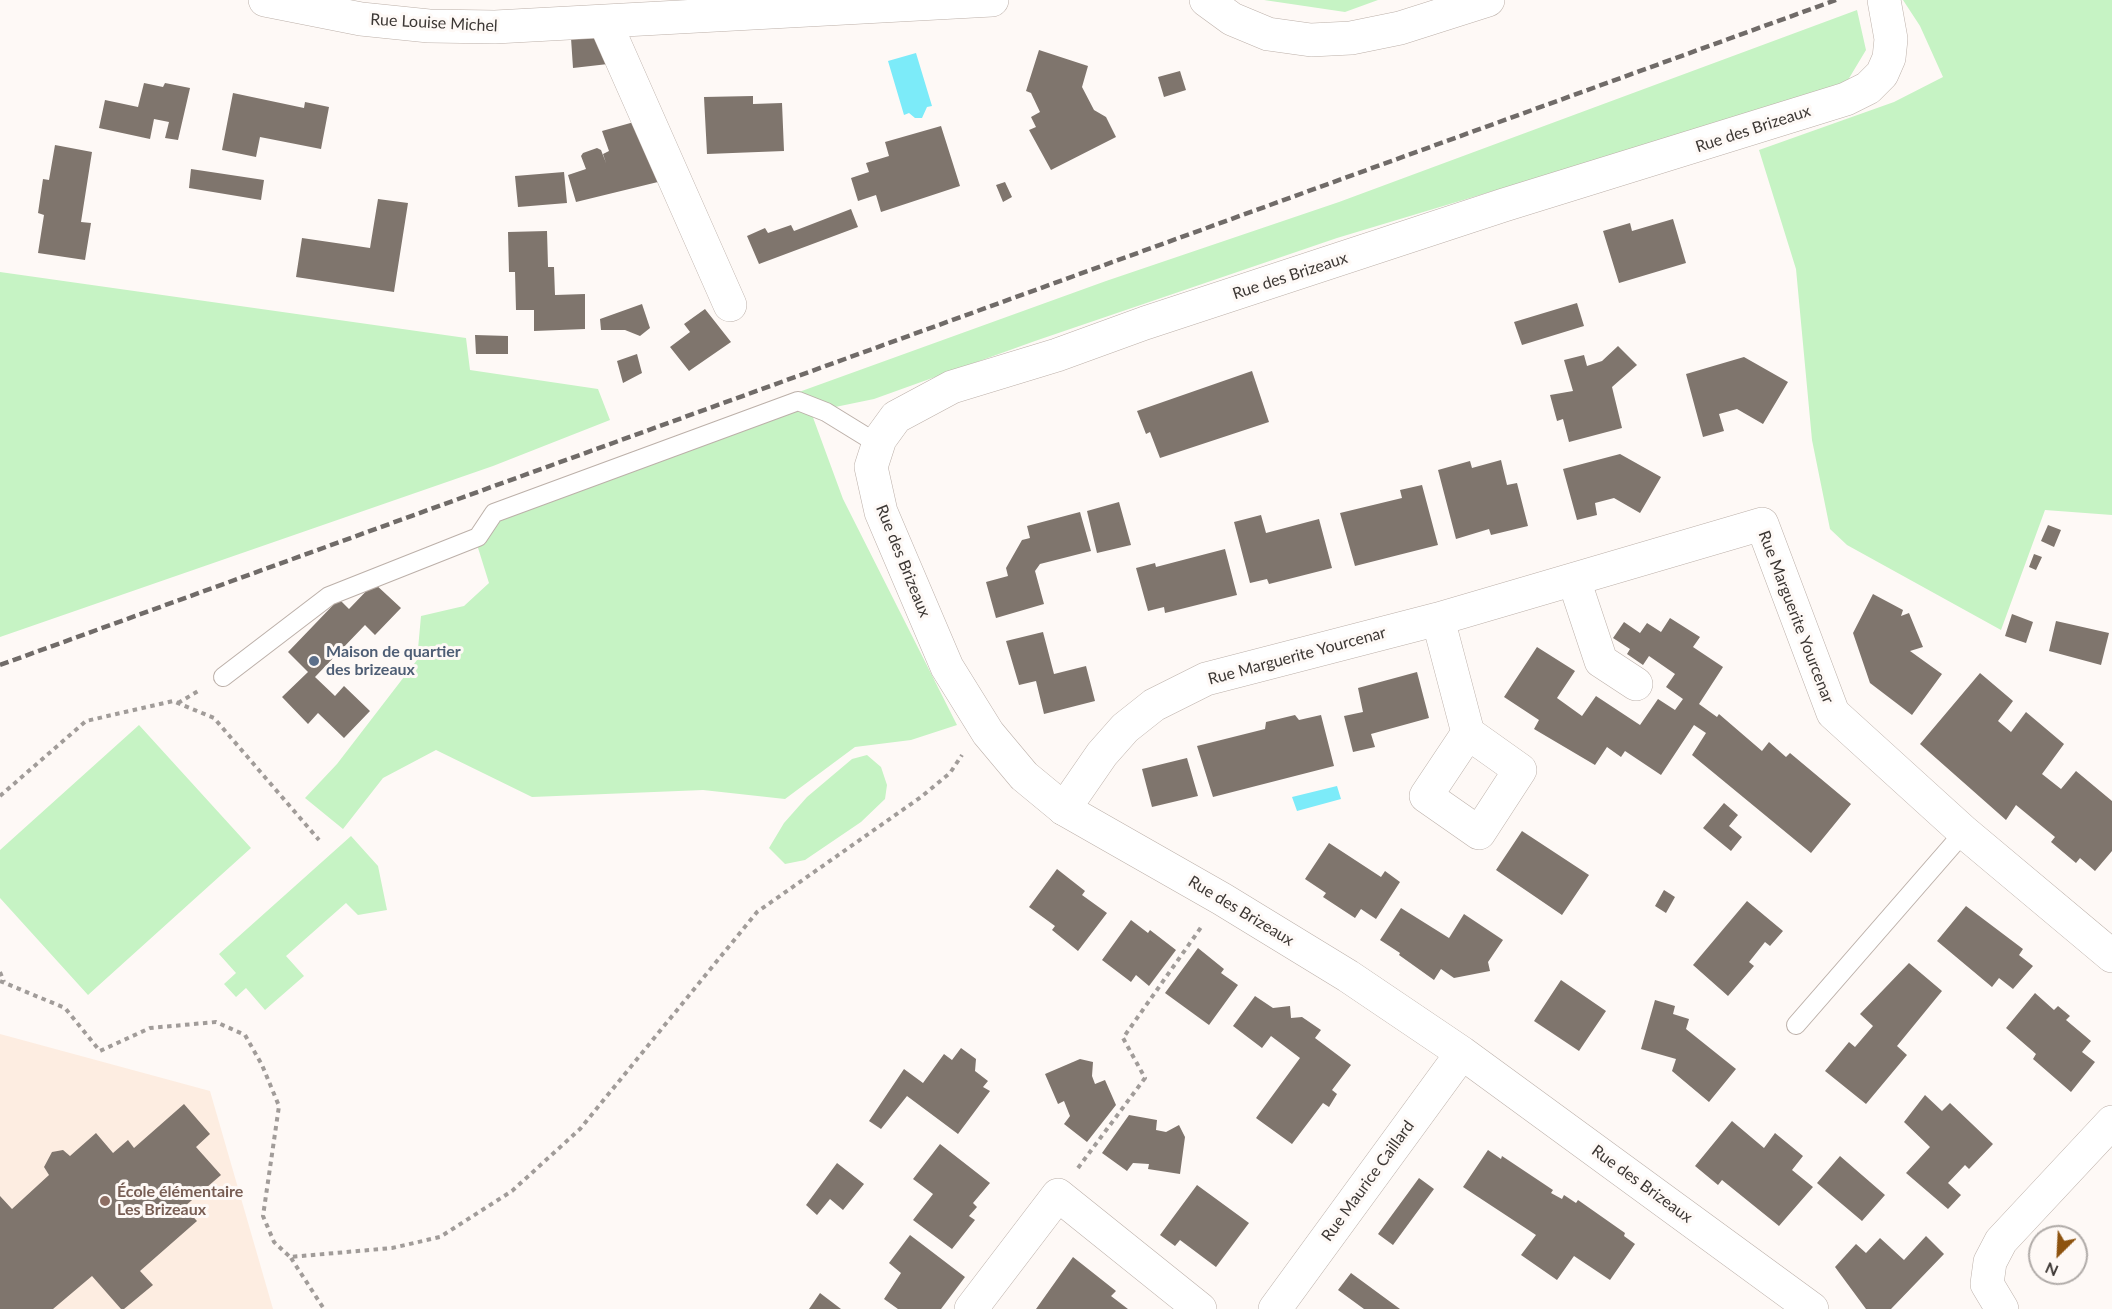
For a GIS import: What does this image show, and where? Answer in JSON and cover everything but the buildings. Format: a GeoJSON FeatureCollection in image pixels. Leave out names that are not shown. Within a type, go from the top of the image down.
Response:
{"type":"FeatureCollection","features":[{"type":"Feature","properties":{"kind":"street","name":"Rue Louise Michel"},"geometry":{"type":"LineString","coordinates":[[265,0],[361,19],[429,26],[495,27],[604,22],[668,9],[992,0]]}},
{"type":"Feature","properties":{"kind":"street"},"geometry":{"type":"LineString","coordinates":[[1206,0],[1232,19],[1259,30],[1311,40],[1352,38],[1400,28],[1488,0]]}},
{"type":"Feature","properties":{"kind":"street","name":"Rue des Brizeaux"},"geometry":{"type":"LineString","coordinates":[[1812,1309],[1462,1053],[1348,976],[1222,898],[1064,809],[1024,776],[988,733],[947,666],[881,512],[871,467],[878,444],[896,417],[952,387],[1057,355],[1145,323],[1493,209],[1846,99],[1868,88],[1882,74],[1889,58],[1891,39],[1885,4]]}},
{"type":"Feature","properties":{"kind":"street"},"geometry":{"type":"LineString","coordinates":[[604,22],[730,305]]}},
{"type":"Feature","properties":{"kind":"street","name":"Rue Marguerite Yourcenar"},"geometry":{"type":"LineString","coordinates":[[1064,809],[1102,754],[1125,728],[1154,705],[1206,679],[1438,619],[1762,524],[1833,713],[1965,832],[2112,956]]}},
{"type":"Feature","properties":{"kind":"street"},"geometry":{"type":"LineString","coordinates":[[1574,580],[1601,661],[1636,684]]}},
{"type":"Feature","properties":{"kind":"street"},"geometry":{"type":"LineString","coordinates":[[1438,619],[1468,733]]}},
{"type":"Feature","properties":{"kind":"street","name":"Rue Maurice Caillard"},"geometry":{"type":"LineString","coordinates":[[1275,1309],[1462,1053]]}},
{"type":"Feature","properties":{"kind":"street"},"geometry":{"type":"LineString","coordinates":[[2002,1309],[1987,1284],[1990,1262],[2001,1241],[2112,1122]]}},
{"type":"Feature","properties":{"kind":"street"},"geometry":{"type":"LineString","coordinates":[[971,1309],[1058,1195],[1200,1309]]}},
{"type":"Feature","properties":{"kind":"lane"},"geometry":{"type":"LineString","coordinates":[[224,677],[329,596],[478,537],[494,513],[798,401],[826,412],[878,444]]}},
{"type":"Feature","properties":{"kind":"lane"},"geometry":{"type":"LineString","coordinates":[[1796,1025],[1965,832]]}},
{"type":"Feature","properties":{"kind":"path"},"geometry":{"type":"LineString","coordinates":[[0,796],[86,721],[173,701],[214,718],[319,840]]}},
{"type":"Feature","properties":{"kind":"path"},"geometry":{"type":"LineString","coordinates":[[290,1257],[392,1248],[440,1238],[512,1191],[580,1129],[757,912],[921,797],[950,773],[970,743],[988,733]]}},
{"type":"Feature","properties":{"kind":"path"},"geometry":{"type":"LineString","coordinates":[[1058,1195],[1145,1078],[1123,1038],[1222,898]]}},
{"type":"Feature","properties":{"kind":"path"},"geometry":{"type":"LineString","coordinates":[[0,972],[2,982],[65,1008],[100,1051],[150,1028],[216,1022],[245,1035],[262,1065],[279,1106],[263,1216],[274,1242],[290,1257],[324,1309]]}},
{"type":"Feature","properties":{"kind":"shaded area"},"geometry":{"type":"Polygon","coordinates":[[[0,1034],[210,1091],[273,1309],[0,1309],[0,1034]]]}},
{"type":"Feature","properties":{"kind":"green space"},"geometry":{"type":"Polygon","coordinates":[[[1264,0],[1378,0],[1345,12],[1264,0]]]}},
{"type":"Feature","properties":{"kind":"green space"},"geometry":{"type":"Polygon","coordinates":[[[1903,0],[2112,0],[2112,515],[2045,510],[2001,630],[1847,545],[1830,529],[1812,440],[1796,269],[1759,150],[1894,102],[1943,77],[1920,26],[1903,0]]]}},
{"type":"Feature","properties":{"kind":"green space"},"geometry":{"type":"Polygon","coordinates":[[[1857,10],[1866,50],[1845,85],[1337,238],[1035,341],[874,399],[811,412],[843,499],[957,725],[911,740],[855,747],[785,799],[703,790],[532,797],[436,750],[383,778],[343,829],[305,798],[337,764],[417,660],[421,616],[464,606],[489,583],[474,535],[484,510],[763,405],[1106,281],[1339,202],[1857,10]]]}},
{"type":"Feature","properties":{"kind":"green space"},"geometry":{"type":"Polygon","coordinates":[[[0,272],[466,338],[470,370],[598,389],[610,420],[493,466],[0,637],[0,272]]]}},
{"type":"Feature","properties":{"kind":"green space"},"geometry":{"type":"Polygon","coordinates":[[[139,725],[251,848],[88,995],[0,898],[0,850],[139,725]]]}},
{"type":"Feature","properties":{"kind":"green space"},"geometry":{"type":"Polygon","coordinates":[[[867,755],[881,767],[887,785],[885,799],[861,822],[805,860],[785,864],[769,848],[784,823],[807,797],[852,759],[867,755]]]}},
{"type":"Feature","properties":{"kind":"green space"},"geometry":{"type":"Polygon","coordinates":[[[351,836],[378,866],[387,910],[358,915],[346,903],[286,956],[304,976],[265,1010],[246,988],[236,997],[224,984],[236,973],[219,954],[351,836]]]}},
{"type":"Feature","properties":{"kind":"water"},"geometry":{"type":"Polygon","coordinates":[[[916,53],[932,106],[927,107],[922,118],[915,118],[909,113],[904,115],[888,61],[916,53]]]}},
{"type":"Feature","properties":{"kind":"water"},"geometry":{"type":"Polygon","coordinates":[[[1337,786],[1341,799],[1297,811],[1292,797],[1337,786]]]}},
{"type":"Feature","properties":{"kind":"railway"},"geometry":{"type":"LineString","coordinates":[[0,665],[1836,0]]}},
{"type":"Feature","properties":{"kind":"place","name":"Maison de quartier des brizeaux"},"geometry":{"type":"Point","coordinates":[314,661]}},
{"type":"Feature","properties":{"kind":"place","name":"École élémentaire Les Brizeaux"},"geometry":{"type":"Point","coordinates":[105,1201]}}]}
